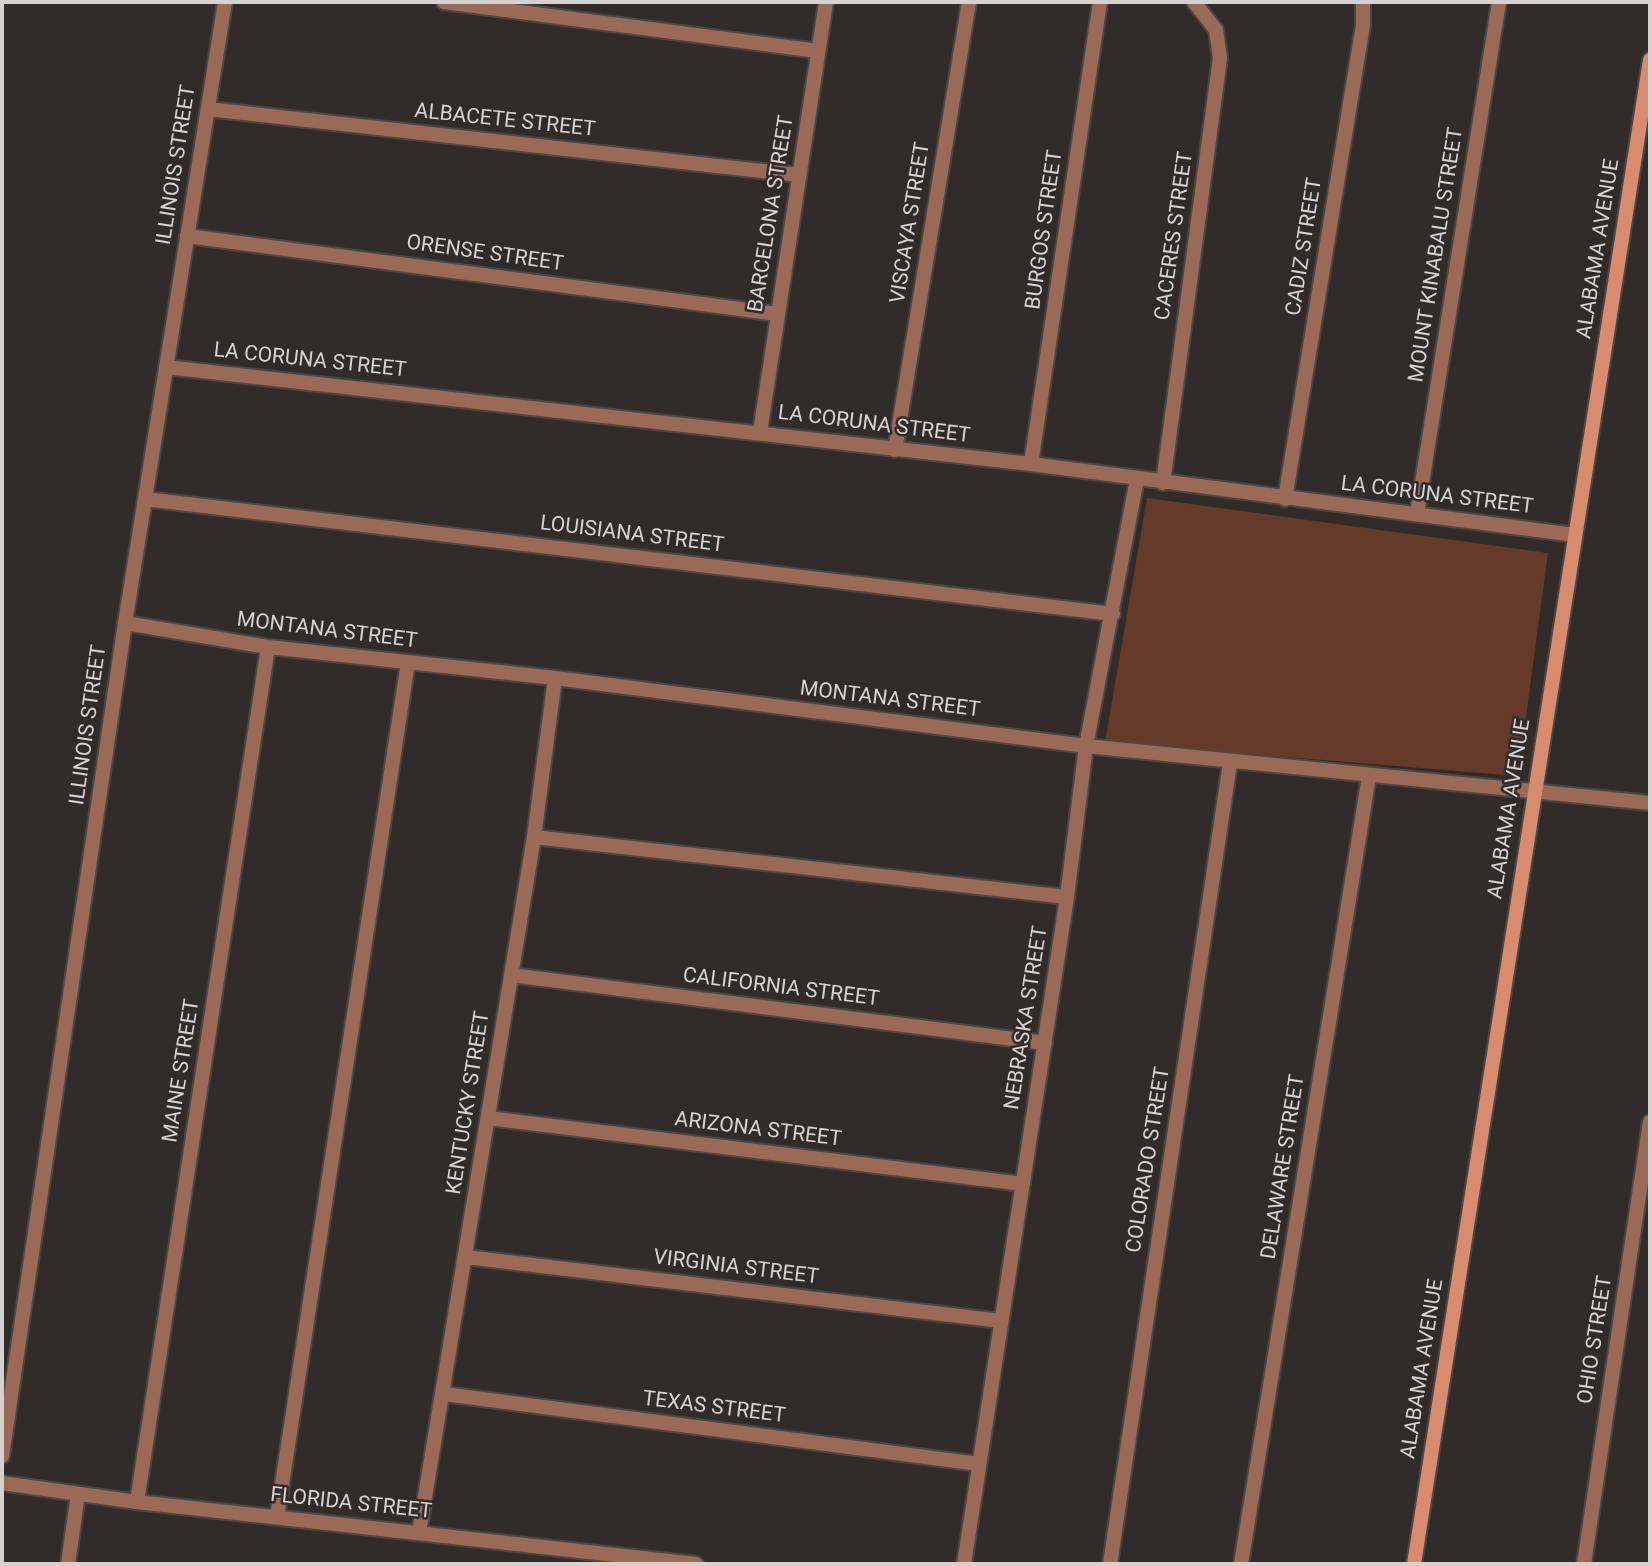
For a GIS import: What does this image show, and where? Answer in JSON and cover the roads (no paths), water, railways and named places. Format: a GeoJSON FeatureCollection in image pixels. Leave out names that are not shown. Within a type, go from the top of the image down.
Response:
{"type":"FeatureCollection","features":[{"type":"Feature","properties":{"kind":"street","name":"ILLINOIS STREET"},"geometry":{"type":"LineString","coordinates":[[2,1456],[125,623],[225,2]]}},
{"type":"Feature","properties":{"kind":"street"},"geometry":{"type":"LineString","coordinates":[[444,2],[818,51]]}},
{"type":"Feature","properties":{"kind":"street","name":"BARCELONA STREET"},"geometry":{"type":"LineString","coordinates":[[760,432],[826,2]]}},
{"type":"Feature","properties":{"kind":"street","name":"VISCAYA STREET"},"geometry":{"type":"LineString","coordinates":[[895,450],[969,2]]}},
{"type":"Feature","properties":{"kind":"street","name":"BURGOS STREET"},"geometry":{"type":"LineString","coordinates":[[1031,464],[1100,2]]}},
{"type":"Feature","properties":{"kind":"street","name":"CACERES STREET"},"geometry":{"type":"LineString","coordinates":[[1163,484],[1220,58],[1216,30],[1194,2]]}},
{"type":"Feature","properties":{"kind":"street","name":"CADIZ STREET"},"geometry":{"type":"LineString","coordinates":[[1285,499],[1363,25],[1363,2]]}},
{"type":"Feature","properties":{"kind":"street","name":"MOUNT KINABALU STREET"},"geometry":{"type":"LineString","coordinates":[[1417,514],[1499,2]]}},
{"type":"Feature","properties":{"kind":"street","name":"ALABAMA AVENUE"},"geometry":{"type":"LineString","coordinates":[[1414,1564],[1650,60]]}},
{"type":"Feature","properties":{"kind":"street","name":"ALBACETE STREET"},"geometry":{"type":"LineString","coordinates":[[208,109],[798,175]]}},
{"type":"Feature","properties":{"kind":"street","name":"ORENSE STREET"},"geometry":{"type":"LineString","coordinates":[[187,236],[778,314]]}},
{"type":"Feature","properties":{"kind":"street","name":"LA CORUNA STREET"},"geometry":{"type":"LineString","coordinates":[[166,367],[1031,464],[1163,484],[1575,535]]}},
{"type":"Feature","properties":{"kind":"street","name":"NEBRASKA STREET"},"geometry":{"type":"LineString","coordinates":[[964,1564],[1067,897],[1086,746],[1114,614],[1137,479]]}},
{"type":"Feature","properties":{"kind":"street","name":"LOUISIANA STREET"},"geometry":{"type":"LineString","coordinates":[[145,499],[1114,614]]}},
{"type":"Feature","properties":{"kind":"street","name":"MONTANA STREET"},"geometry":{"type":"LineString","coordinates":[[125,623],[268,647],[555,678],[1230,763],[1650,803]]}},
{"type":"Feature","properties":{"kind":"street","name":"MAINE STREET"},"geometry":{"type":"LineString","coordinates":[[137,1502],[268,647]]}},
{"type":"Feature","properties":{"kind":"street"},"geometry":{"type":"LineString","coordinates":[[278,1517],[408,662]]}},
{"type":"Feature","properties":{"kind":"street","name":"KENTUCKY STREET"},"geometry":{"type":"LineString","coordinates":[[419,1533],[534,837],[555,678]]}},
{"type":"Feature","properties":{"kind":"street","name":"COLORADO STREET"},"geometry":{"type":"LineString","coordinates":[[1110,1564],[1230,763]]}},
{"type":"Feature","properties":{"kind":"street","name":"DELAWARE STREET"},"geometry":{"type":"LineString","coordinates":[[1241,1564],[1369,776]]}},
{"type":"Feature","properties":{"kind":"street"},"geometry":{"type":"LineString","coordinates":[[534,837],[1067,897]]}},
{"type":"Feature","properties":{"kind":"street","name":"CALIFORNIA STREET"},"geometry":{"type":"LineString","coordinates":[[512,975],[1045,1042]]}},
{"type":"Feature","properties":{"kind":"street","name":"ARIZONA STREET"},"geometry":{"type":"LineString","coordinates":[[488,1118],[1023,1184]]}},
{"type":"Feature","properties":{"kind":"street","name":"OHIO STREET"},"geometry":{"type":"LineString","coordinates":[[1584,1564],[1650,1122]]}},
{"type":"Feature","properties":{"kind":"street","name":"VIRGINIA STREET"},"geometry":{"type":"LineString","coordinates":[[466,1257],[1001,1321]]}},
{"type":"Feature","properties":{"kind":"street","name":"TEXAS STREET"},"geometry":{"type":"LineString","coordinates":[[444,1394],[979,1464]]}},
{"type":"Feature","properties":{"kind":"street","name":"FLORIDA STREET"},"geometry":{"type":"LineString","coordinates":[[2,1483],[137,1502],[696,1564]]}},
{"type":"Feature","properties":{"kind":"street"},"geometry":{"type":"LineString","coordinates":[[68,1564],[78,1494]]}}]}
